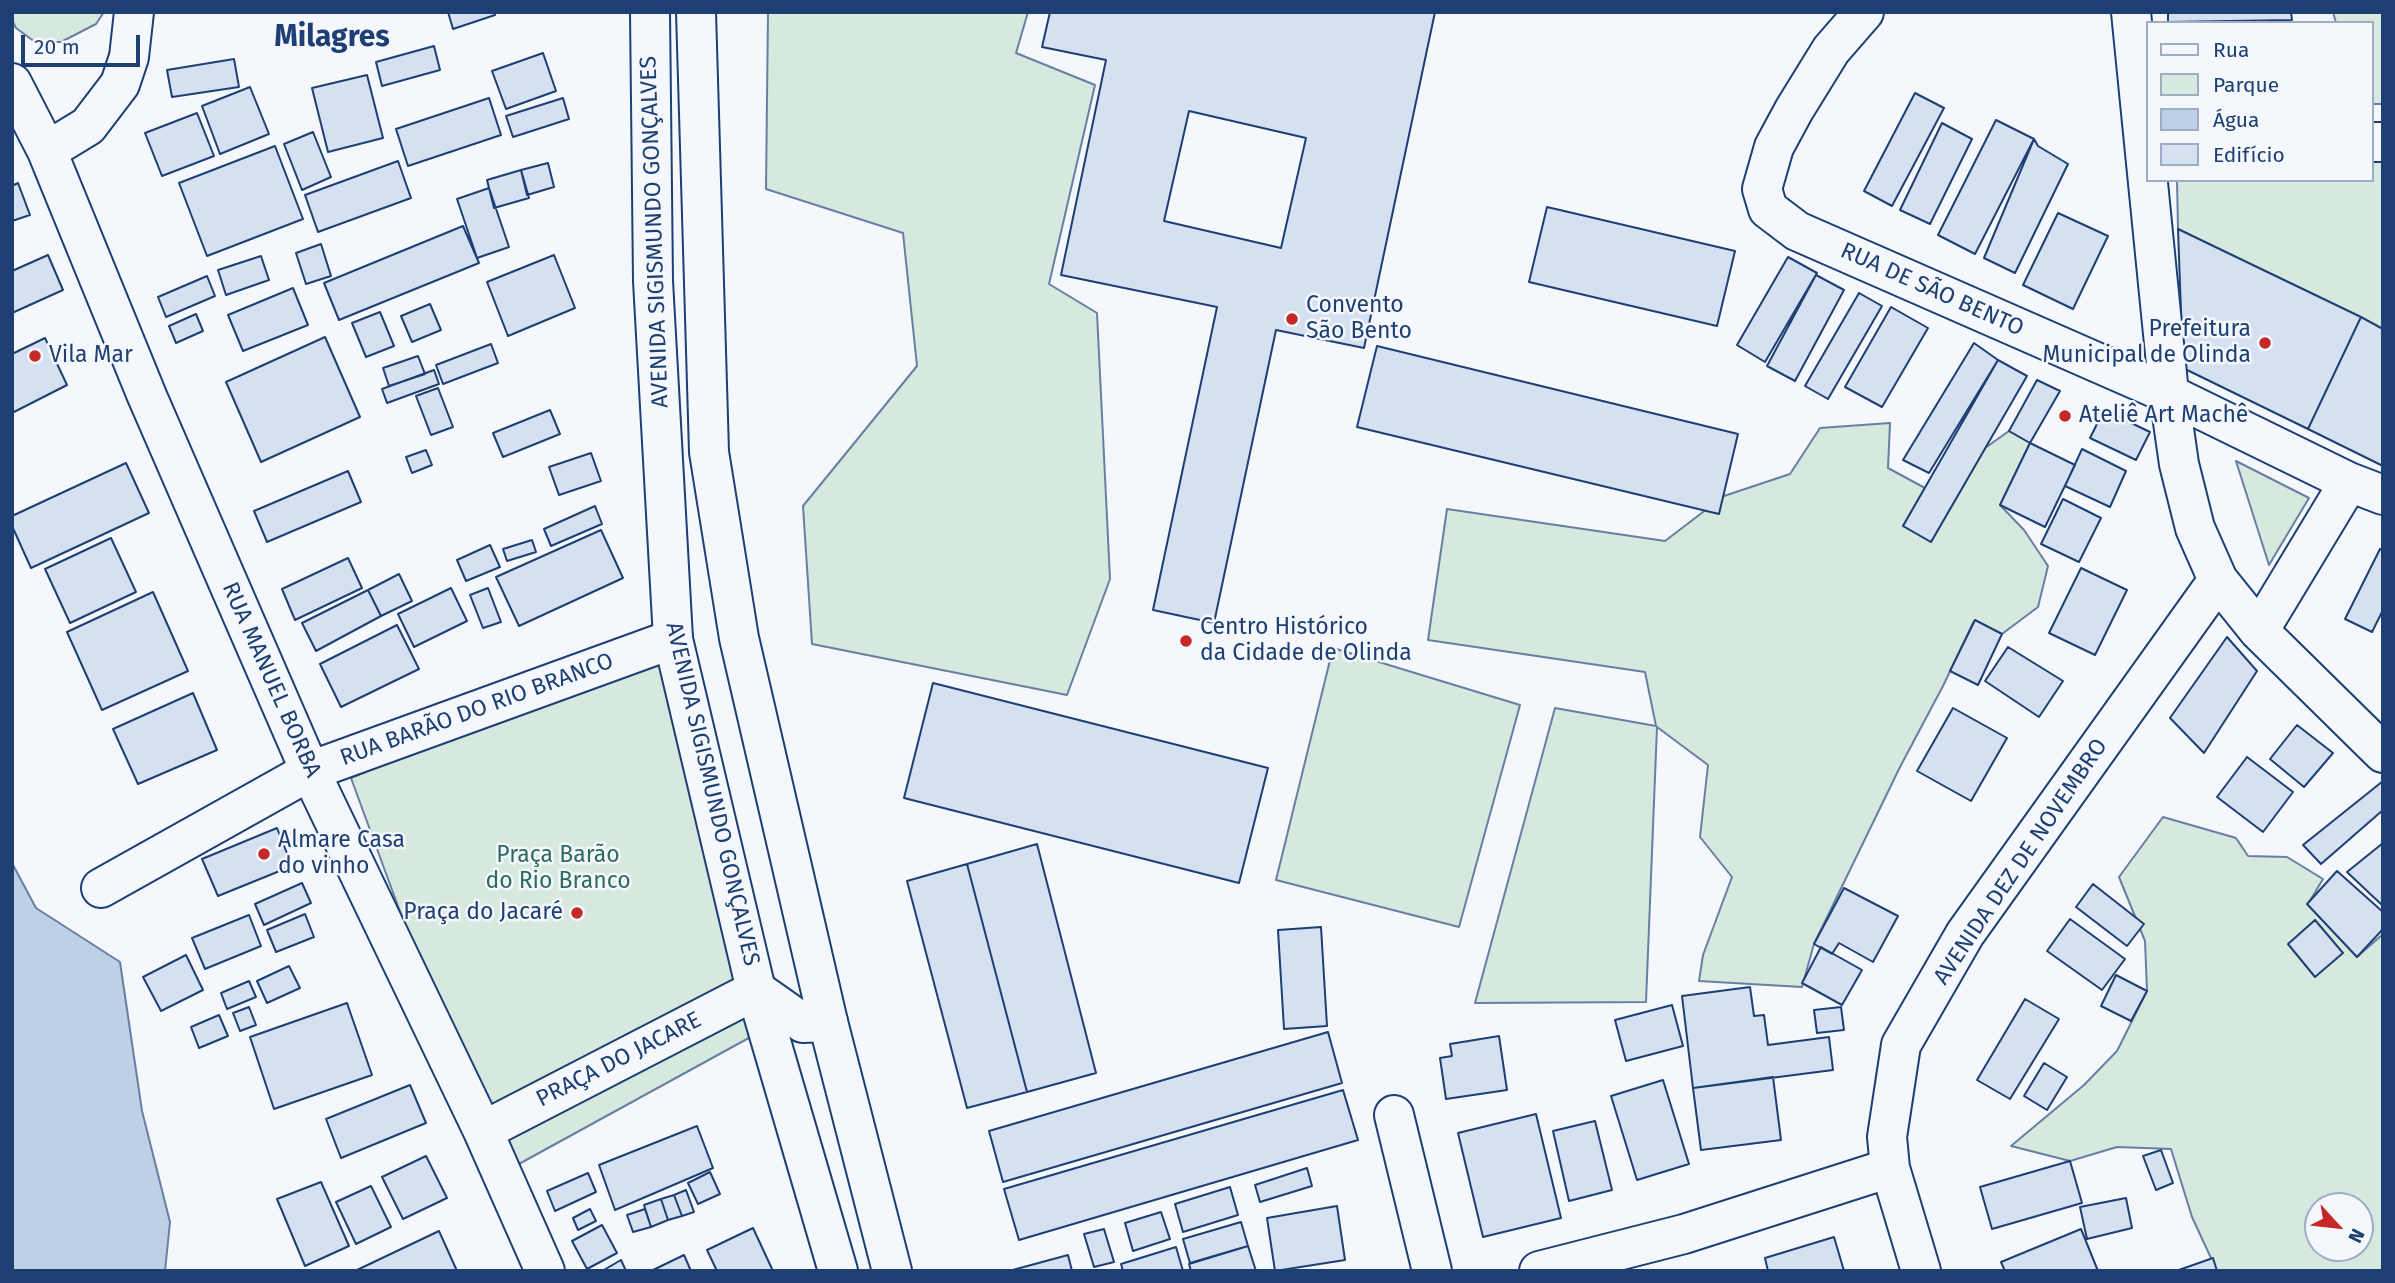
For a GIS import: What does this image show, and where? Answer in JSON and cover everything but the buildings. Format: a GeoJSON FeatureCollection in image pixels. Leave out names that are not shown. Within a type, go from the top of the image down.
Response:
{"type":"FeatureCollection","features":[{"type":"Feature","properties":{"kind":"street"},"geometry":{"type":"LineString","coordinates":[[47,151],[88,127],[120,83],[129,57],[134,12]]}},
{"type":"Feature","properties":{"kind":"street","name":"AVENIDA SIGISMUNDO GONÇALVES"},"geometry":{"type":"LineString","coordinates":[[650,12],[653,281],[673,639],[756,990],[838,1271]]}},
{"type":"Feature","properties":{"kind":"street","name":"AVENIDA SIGISMUNDO GONÇALVES"},"geometry":{"type":"LineString","coordinates":[[696,12],[709,452],[739,638],[828,1022],[892,1271]]}},
{"type":"Feature","properties":{"kind":"street","name":"RUA DE SÃO BENTO"},"geometry":{"type":"LineString","coordinates":[[1864,12],[1831,50],[1774,147],[1762,189],[1768,209],[1797,231],[2169,394],[2366,489]]}},
{"type":"Feature","properties":{"kind":"street"},"geometry":{"type":"LineString","coordinates":[[2131,12],[2146,144]]}},
{"type":"Feature","properties":{"kind":"street","name":"RUA MANUEL BORBA"},"geometry":{"type":"LineString","coordinates":[[12,83],[47,151],[147,396],[310,771],[483,1131],[545,1271]]}},
{"type":"Feature","properties":{"kind":"street"},"geometry":{"type":"LineString","coordinates":[[2149,182],[2169,394],[2179,464],[2195,528],[2218,580],[2259,631],[2383,753]]}},
{"type":"Feature","properties":{"kind":"street"},"geometry":{"type":"LineString","coordinates":[[2259,631],[2366,489]]}},
{"type":"Feature","properties":{"kind":"street","name":"AVENIDA DEZ DE NOVEMBRO"},"geometry":{"type":"LineString","coordinates":[[1921,1271],[1890,1168],[1886,1138],[1901,1045],[1965,934],[2218,580]]}},
{"type":"Feature","properties":{"kind":"street","name":"RUA BARÃO DO RIO BRANCO"},"geometry":{"type":"LineString","coordinates":[[101,888],[310,771],[673,639]]}},
{"type":"Feature","properties":{"kind":"street"},"geometry":{"type":"LineString","coordinates":[[756,990],[803,1023],[828,1022]]}},
{"type":"Feature","properties":{"kind":"street","name":"PRAÇA DO JACARE"},"geometry":{"type":"LineString","coordinates":[[483,1131],[756,990]]}},
{"type":"Feature","properties":{"kind":"street"},"geometry":{"type":"LineString","coordinates":[[1394,1115],[1432,1271]]}},
{"type":"Feature","properties":{"kind":"street"},"geometry":{"type":"LineString","coordinates":[[1539,1271],[1684,1234],[1890,1168]]}},
{"type":"Feature","properties":{"kind":"green space"},"geometry":{"type":"Polygon","coordinates":[[[12,12],[104,12],[96,24],[61,42],[35,42],[16,28],[12,12]]]}},
{"type":"Feature","properties":{"kind":"green space"},"geometry":{"type":"Polygon","coordinates":[[[768,12],[1028,12],[1016,53],[1095,85],[1049,284],[1097,313],[1110,579],[1067,695],[812,644],[803,506],[917,366],[903,233],[766,189],[768,12]]]}},
{"type":"Feature","properties":{"kind":"green space"},"geometry":{"type":"Polygon","coordinates":[[[2333,12],[2383,12],[2383,104],[2374,104],[2374,21],[2335,21],[2333,12]]]}},
{"type":"Feature","properties":{"kind":"green space"},"geometry":{"type":"Polygon","coordinates":[[[2374,153],[2383,153],[2383,332],[2178,229],[2177,182],[2374,182],[2374,153]]]}},
{"type":"Feature","properties":{"kind":"green space"},"geometry":{"type":"Polygon","coordinates":[[[1890,423],[1888,468],[1925,488],[1903,526],[1931,542],[1985,448],[2009,431],[2030,443],[2000,505],[2024,530],[2048,566],[2038,607],[2002,634],[1974,621],[1814,944],[1802,987],[1699,981],[1703,955],[1732,877],[1700,837],[1708,765],[1657,727],[1646,1002],[1475,1003],[1555,708],[1656,726],[1645,672],[1428,640],[1447,509],[1665,541],[1724,496],[1790,474],[1820,428],[1890,423]]]}},
{"type":"Feature","properties":{"kind":"green space"},"geometry":{"type":"Polygon","coordinates":[[[2236,461],[2309,498],[2269,565],[2236,461]]]}},
{"type":"Feature","properties":{"kind":"green space","name":"Praça Barão do Rio Branco"},"geometry":{"type":"Polygon","coordinates":[[[670,643],[767,1028],[497,1176],[351,778],[670,643]]]}},
{"type":"Feature","properties":{"kind":"green space"},"geometry":{"type":"Polygon","coordinates":[[[1333,648],[1520,705],[1459,927],[1276,880],[1333,648]]]}},
{"type":"Feature","properties":{"kind":"green space"},"geometry":{"type":"Polygon","coordinates":[[[2163,817],[2236,838],[2248,856],[2287,857],[2323,879],[2308,904],[2357,957],[2383,934],[2383,1271],[2217,1271],[2192,1217],[2171,1149],[2117,1147],[2070,1161],[2011,1146],[2084,1085],[2117,1051],[2147,991],[2145,941],[2119,877],[2163,817]]]}},
{"type":"Feature","properties":{"kind":"water"},"geometry":{"type":"Polygon","coordinates":[[[12,863],[36,908],[120,962],[142,1111],[170,1222],[165,1271],[12,1271],[12,863]]]}},
{"type":"Feature","properties":{"kind":"place","name":"Convento São Bento"},"geometry":{"type":"Point","coordinates":[1292,319]}},
{"type":"Feature","properties":{"kind":"place","name":"Prefeitura Municipal de Olinda"},"geometry":{"type":"Point","coordinates":[2265,343]}},
{"type":"Feature","properties":{"kind":"place","name":"Vila Mar"},"geometry":{"type":"Point","coordinates":[35,356]}},
{"type":"Feature","properties":{"kind":"place","name":"Ateliê Art Machê"},"geometry":{"type":"Point","coordinates":[2065,416]}},
{"type":"Feature","properties":{"kind":"place","name":"Centro Histórico da Cidade de Olinda"},"geometry":{"type":"Point","coordinates":[1186,641]}},
{"type":"Feature","properties":{"kind":"place","name":"Almare Casa do vinho"},"geometry":{"type":"Point","coordinates":[264,854]}},
{"type":"Feature","properties":{"kind":"place","name":"Praça do Jacaré"},"geometry":{"type":"Point","coordinates":[577,913]}},
{"type":"Feature","properties":{"kind":"district","name":"Milagres"},"geometry":{"type":"Point","coordinates":[332,38]}}]}
